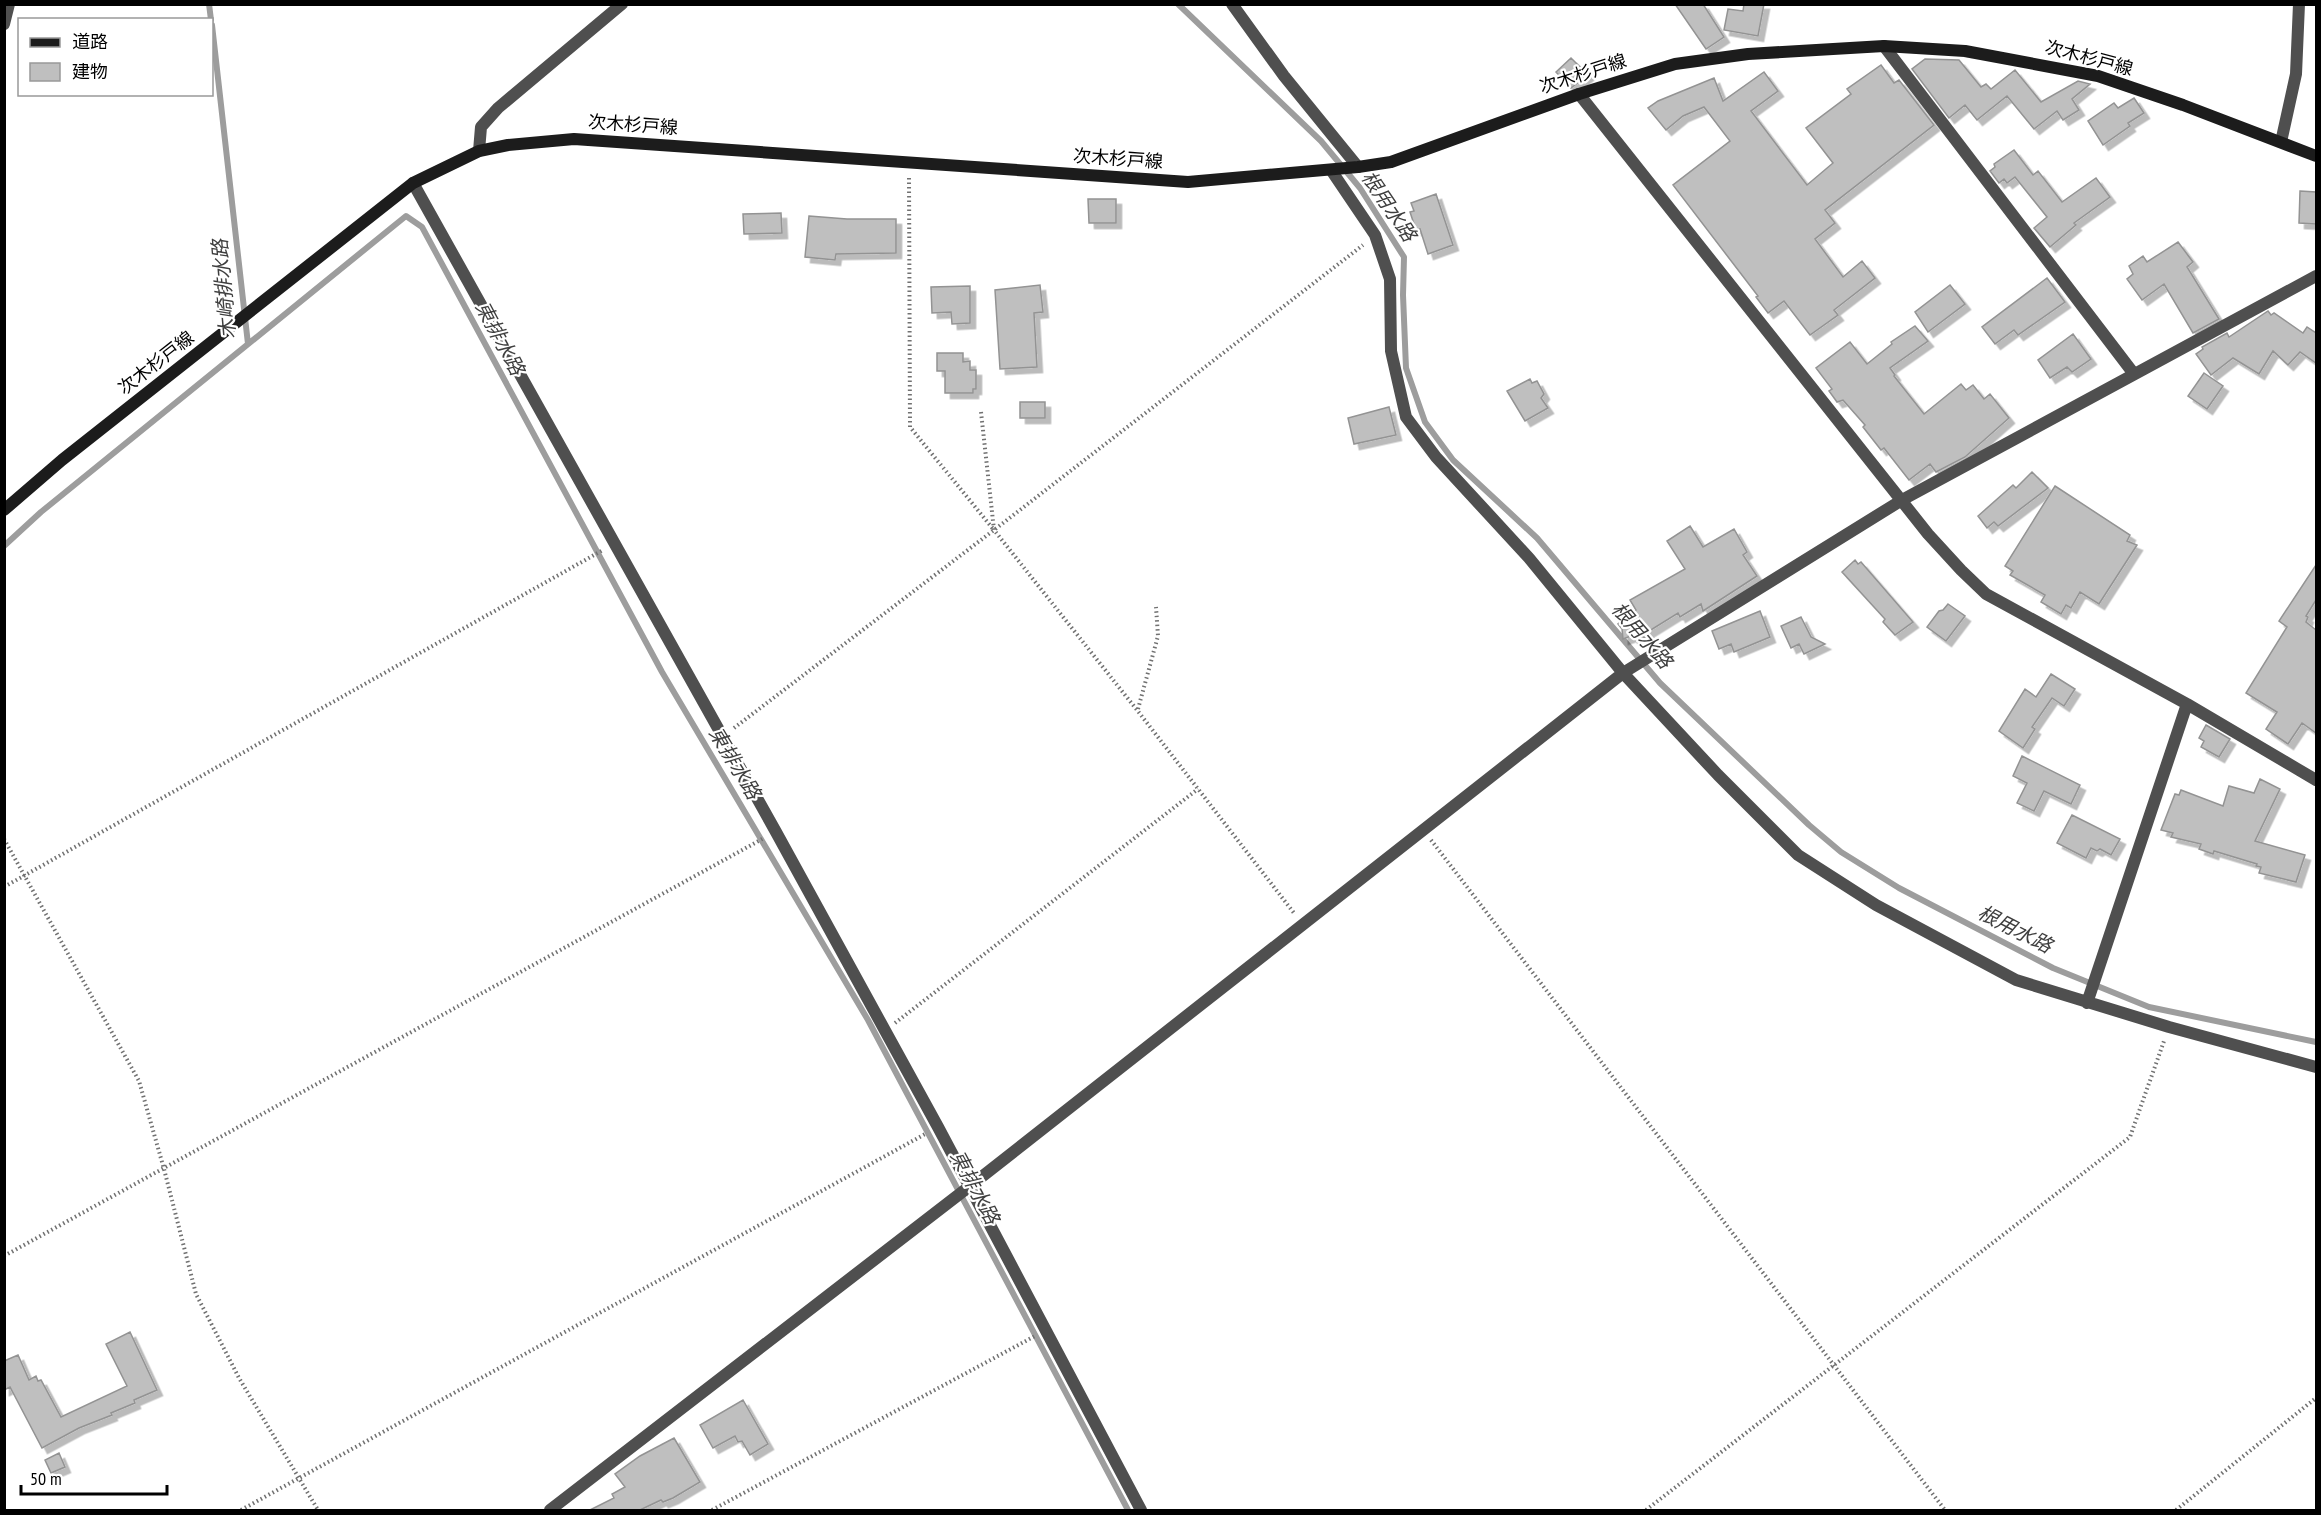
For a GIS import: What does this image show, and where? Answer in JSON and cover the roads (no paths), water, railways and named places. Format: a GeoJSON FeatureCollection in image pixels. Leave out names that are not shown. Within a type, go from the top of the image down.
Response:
{"type":"FeatureCollection","features":[{"type":"Feature","properties":{"kind":"main road","name":"次木杉戸線"},"geometry":{"type":"LineString","coordinates":[[4,510],[62,460],[413,183],[479,151],[508,145],[574,139],[1188,182],[1331,170],[1391,162],[1579,94],[1675,64],[1749,54],[1884,46],[1965,51],[2098,76],[2316,156]]}},
{"type":"Feature","properties":{"kind":"street"},"geometry":{"type":"LineString","coordinates":[[4,24],[9,4]]}},
{"type":"Feature","properties":{"kind":"street"},"geometry":{"type":"LineString","coordinates":[[479,151],[482,127],[498,108],[622,4]]}},
{"type":"Feature","properties":{"kind":"street"},"geometry":{"type":"LineString","coordinates":[[1232,4],[1284,76],[1359,167]]}},
{"type":"Feature","properties":{"kind":"street"},"geometry":{"type":"LineString","coordinates":[[2281,142],[2296,74],[2299,4]]}},
{"type":"Feature","properties":{"kind":"street"},"geometry":{"type":"LineString","coordinates":[[1884,46],[2133,374]]}},
{"type":"Feature","properties":{"kind":"street"},"geometry":{"type":"LineString","coordinates":[[1579,94],[1941,549],[1986,594],[2187,704],[2316,780]]}},
{"type":"Feature","properties":{"kind":"street"},"geometry":{"type":"LineString","coordinates":[[1331,170],[1375,235],[1390,279],[1391,351],[1406,417],[1436,457],[1528,558],[1623,673],[1718,775],[1798,855],[1876,905],[2016,980],[2169,1027],[2316,1067]]}},
{"type":"Feature","properties":{"kind":"street"},"geometry":{"type":"LineString","coordinates":[[413,183],[885,1030],[1141,1510]]}},
{"type":"Feature","properties":{"kind":"street"},"geometry":{"type":"LineString","coordinates":[[550,1510],[970,1186],[1623,673],[1902,500],[2316,276]]}},
{"type":"Feature","properties":{"kind":"street"},"geometry":{"type":"LineString","coordinates":[[2088,1003],[2187,704]]}},
{"type":"Feature","properties":{"kind":"waterway","name":"木崎排水路"},"geometry":{"type":"LineString","coordinates":[[209,4],[211,18]]}},
{"type":"Feature","properties":{"kind":"waterway","name":"根用水路"},"geometry":{"type":"LineString","coordinates":[[1178,4],[1321,141],[1360,188],[1404,257],[1406,368],[1425,422],[1453,460],[1537,538],[1660,683],[1809,825],[1841,852],[1899,888],[2053,968],[2149,1007],[2316,1042]]}},
{"type":"Feature","properties":{"kind":"waterway","name":"木崎排水路"},"geometry":{"type":"LineString","coordinates":[[213,34],[248,344]]}},
{"type":"Feature","properties":{"kind":"waterway","name":"東排水路"},"geometry":{"type":"LineString","coordinates":[[4,546],[41,512],[406,216],[422,227],[662,672],[868,1020],[1128,1510]]}}]}
